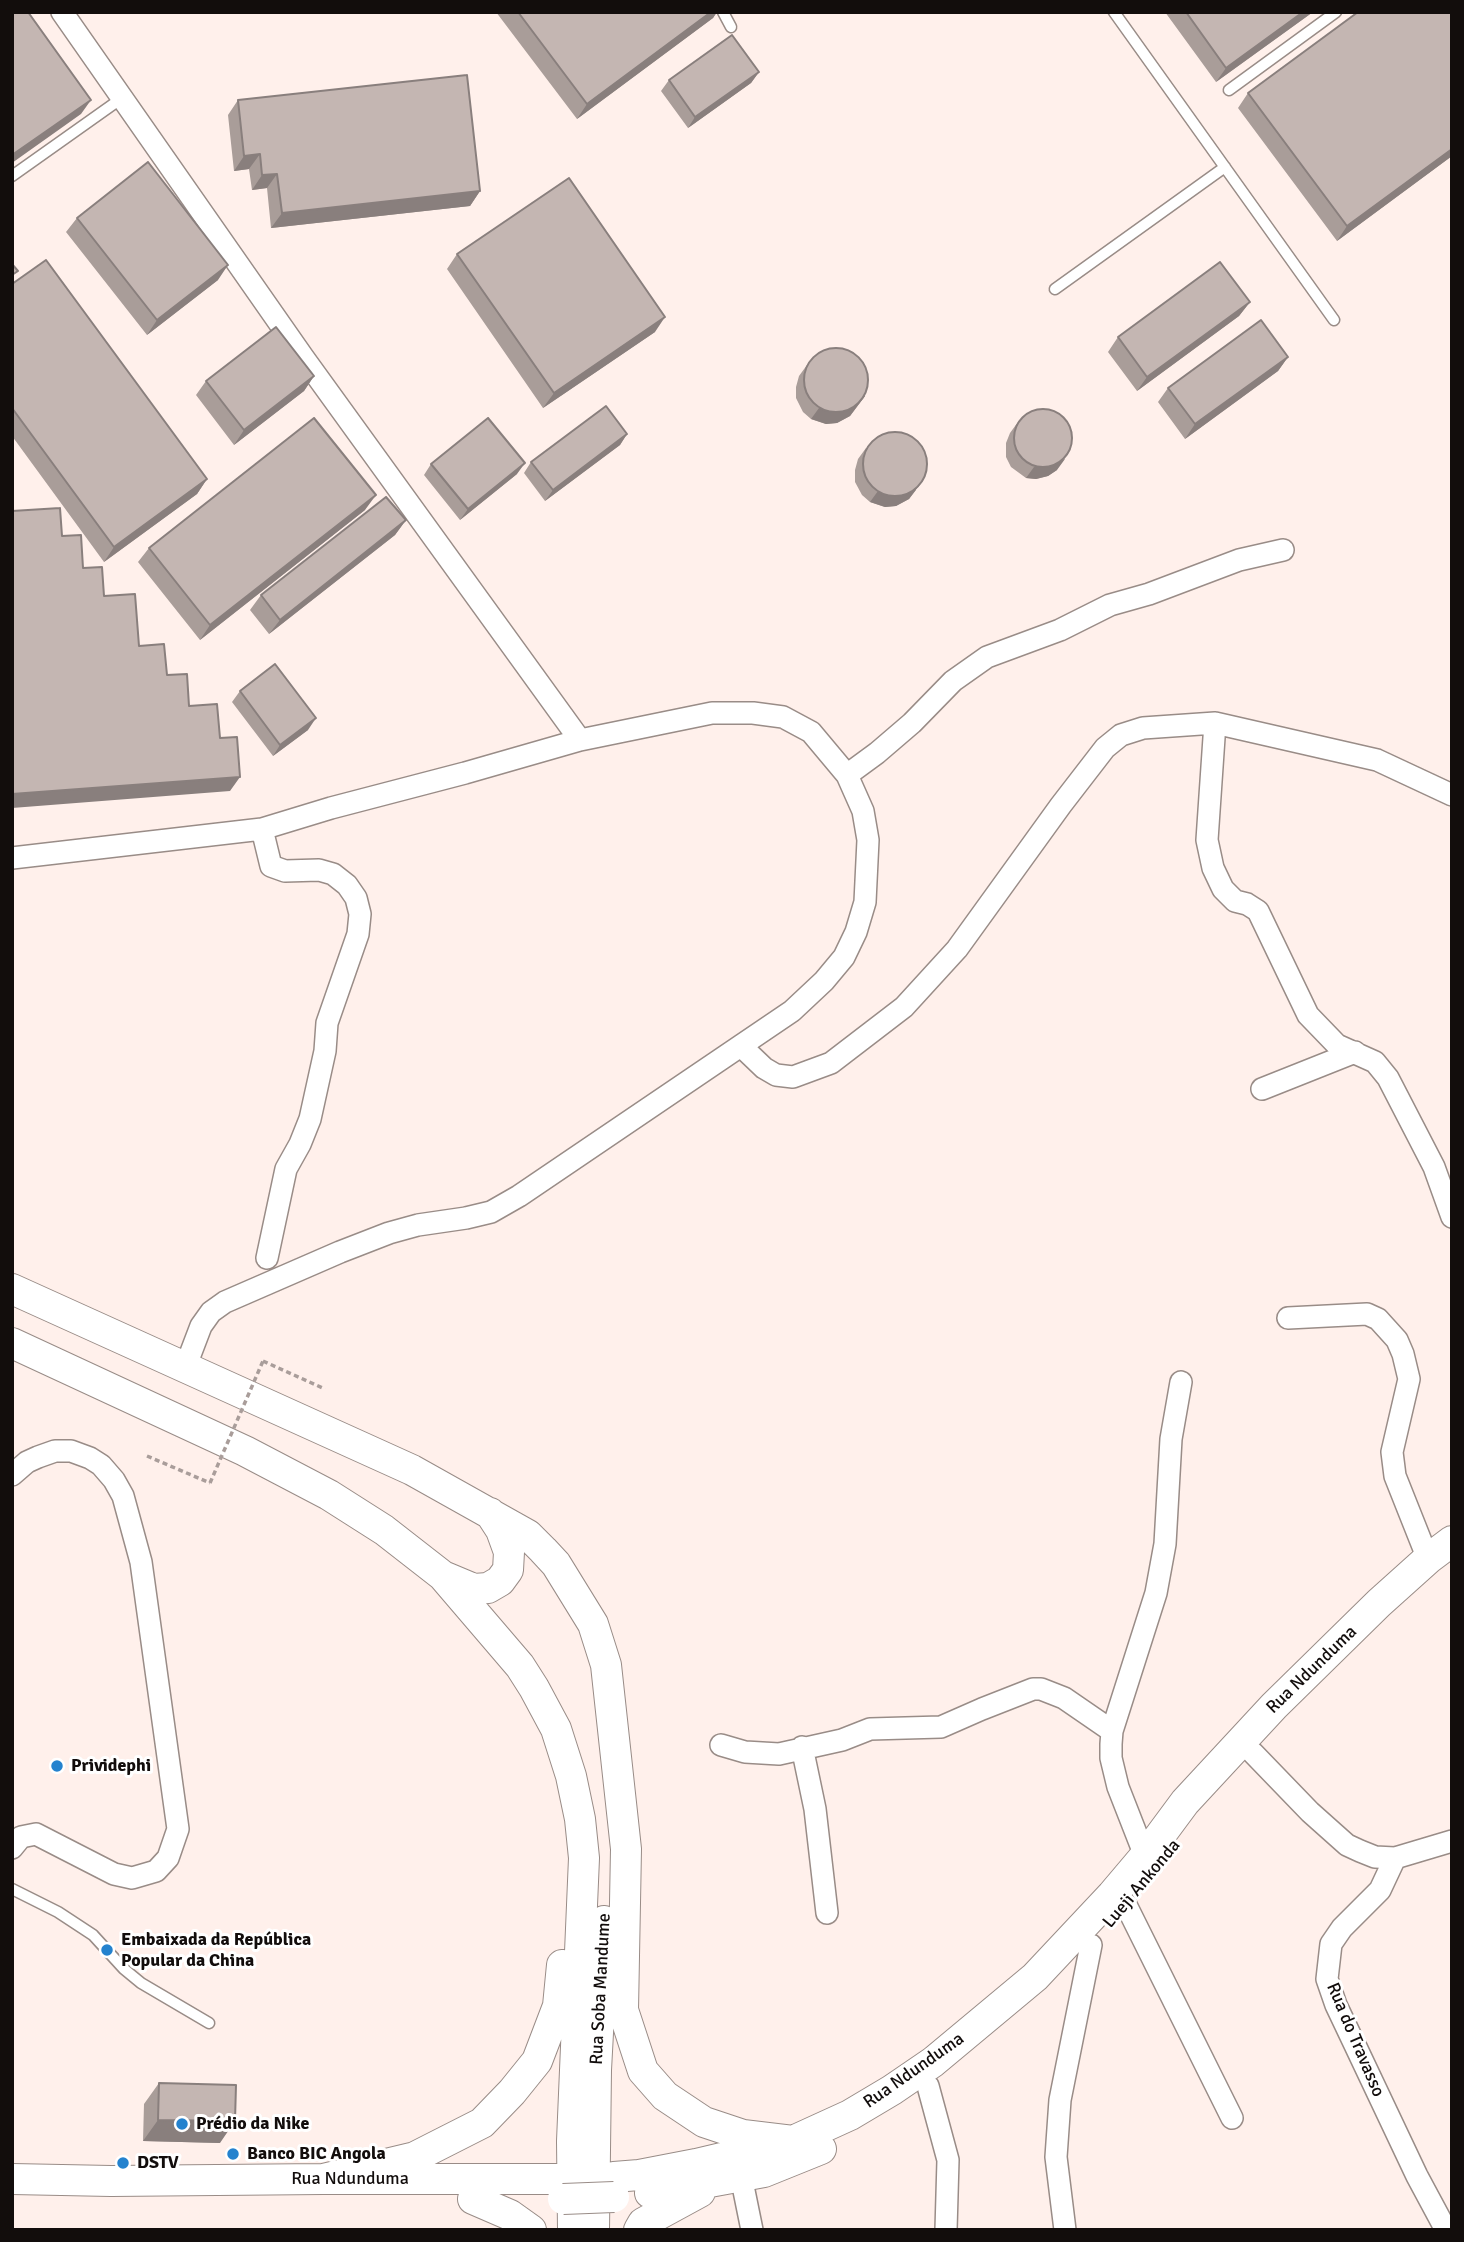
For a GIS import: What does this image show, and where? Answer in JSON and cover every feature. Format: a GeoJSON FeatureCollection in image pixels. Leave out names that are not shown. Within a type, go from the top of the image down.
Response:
{"type":"FeatureCollection","features":[{"type":"Feature","properties":{"kind":"main road"},"geometry":{"type":"LineString","coordinates":[[12,1289],[412,1470],[528,1535],[556,1564],[593,1624],[606,1665],[626,1850],[623,2010],[643,2071],[665,2096],[704,2122],[795,2150]]}},
{"type":"Feature","properties":{"kind":"main road"},"geometry":{"type":"LineString","coordinates":[[12,1343],[245,1451],[329,1495],[384,1530],[443,1576],[520,1666],[556,1729],[571,1776],[580,1819],[584,1858],[572,2141],[573,2230]]}},
{"type":"Feature","properties":{"kind":"main road"},"geometry":{"type":"LineString","coordinates":[[443,1576],[474,1589],[488,1588],[500,1581],[508,1570],[509,1552],[501,1530],[490,1513]]}},
{"type":"Feature","properties":{"kind":"main road","name":"Rua Ndunduma"},"geometry":{"type":"LineString","coordinates":[[12,2195],[473,2199],[563,2189],[614,2187],[651,2193],[764,2172],[933,2062],[1035,1977],[1145,1856],[1185,1802],[1274,1706],[1440,1562],[1452,1541]]}},
{"type":"Feature","properties":{"kind":"main road","name":"Lueji Ankonda"},"geometry":{"type":"LineString","coordinates":[[795,2150],[864,2130],[982,2045],[1091,1945],[1281,1721],[1440,1562]]}},
{"type":"Feature","properties":{"kind":"main road"},"geometry":{"type":"LineString","coordinates":[[323,2179],[415,2157],[482,2123],[537,2061],[558,2006],[567,1908],[566,1853],[562,1816],[546,1746],[531,1707],[513,1675],[464,1601]]}},
{"type":"Feature","properties":{"kind":"main road","name":"Rua Soba Mandume"},"geometry":{"type":"LineString","coordinates":[[594,2230],[596,2070],[616,1749]]}},
{"type":"Feature","properties":{"kind":"main road","name":"Rua Ndunduma"},"geometry":{"type":"LineString","coordinates":[[614,2187],[696,2164],[795,2150]]}},
{"type":"Feature","properties":{"kind":"main road"},"geometry":{"type":"LineString","coordinates":[[639,2230],[643,2223],[732,2178]]}},
{"type":"Feature","properties":{"kind":"main road","name":"Rua Ndunduma"},"geometry":{"type":"LineString","coordinates":[[12,2179],[323,2179],[563,2189]]}},
{"type":"Feature","properties":{"kind":"main road"},"geometry":{"type":"LineString","coordinates":[[473,2199],[510,2215],[531,2230]]}},
{"type":"Feature","properties":{"kind":"street"},"geometry":{"type":"LineString","coordinates":[[62,12],[303,357],[580,740]]}},
{"type":"Feature","properties":{"kind":"street"},"geometry":{"type":"LineString","coordinates":[[847,775],[912,723],[953,681],[987,657],[1060,630],[1110,605],[1149,594],[1239,560],[1283,550]]}},
{"type":"Feature","properties":{"kind":"street"},"geometry":{"type":"LineString","coordinates":[[12,858],[262,829],[580,740],[712,713],[753,713],[783,717],[811,732],[847,775],[863,811],[868,840],[865,902],[856,932],[844,957],[824,981],[792,1011],[519,1196],[491,1212],[389,1233],[225,1302],[211,1312],[201,1326],[184,1368]]}},
{"type":"Feature","properties":{"kind":"street"},"geometry":{"type":"LineString","coordinates":[[741,1046],[764,1068],[776,1075],[793,1077],[831,1063],[904,1007],[957,949],[1105,748],[1121,735],[1143,728],[1215,723],[1377,760],[1452,795]]}},
{"type":"Feature","properties":{"kind":"street"},"geometry":{"type":"LineString","coordinates":[[1215,723],[1207,840],[1213,868],[1223,889],[1235,901],[1247,904],[1258,912],[1308,1015],[1337,1045],[1375,1062],[1388,1078],[1434,1167],[1452,1217]]}},
{"type":"Feature","properties":{"kind":"street"},"geometry":{"type":"LineString","coordinates":[[262,829],[271,866],[285,871],[319,870],[333,874],[347,884],[356,898],[360,914],[358,934],[327,1023],[325,1051],[310,1119],[283,1180],[267,1258]]}},
{"type":"Feature","properties":{"kind":"street"},"geometry":{"type":"LineString","coordinates":[[1262,1089],[1355,1052]]}},
{"type":"Feature","properties":{"kind":"street"},"geometry":{"type":"LineString","coordinates":[[1288,1318],[1367,1314],[1378,1319],[1397,1340],[1409,1379],[1391,1452],[1395,1476],[1440,1562]]}},
{"type":"Feature","properties":{"kind":"street"},"geometry":{"type":"LineString","coordinates":[[1145,1856],[1118,1787],[1111,1758],[1112,1731],[1156,1593],[1164,1544],[1171,1439],[1181,1382]]}},
{"type":"Feature","properties":{"kind":"street"},"geometry":{"type":"LineString","coordinates":[[12,1475],[27,1462],[38,1457],[55,1451],[71,1451],[101,1465],[123,1496],[141,1562],[178,1829],[168,1858],[156,1871],[142,1877],[122,1877],[114,1874],[36,1834],[20,1837],[12,1848]]}},
{"type":"Feature","properties":{"kind":"street"},"geometry":{"type":"LineString","coordinates":[[721,1745],[745,1752],[779,1754],[842,1740],[870,1729],[941,1727],[1033,1689],[1055,1694],[1112,1731]]}},
{"type":"Feature","properties":{"kind":"street"},"geometry":{"type":"LineString","coordinates":[[802,1747],[815,1809],[827,1913]]}},
{"type":"Feature","properties":{"kind":"street"},"geometry":{"type":"LineString","coordinates":[[1254,1753],[1310,1812],[1347,1845],[1375,1857],[1395,1858],[1452,1841]]}},
{"type":"Feature","properties":{"kind":"street","name":"Rua do Travasso"},"geometry":{"type":"LineString","coordinates":[[1395,1858],[1380,1890],[1342,1928],[1331,1944],[1327,1979],[1354,2045],[1446,2230]]}},
{"type":"Feature","properties":{"kind":"street"},"geometry":{"type":"LineString","coordinates":[[1126,1905],[1232,2118]]}},
{"type":"Feature","properties":{"kind":"street"},"geometry":{"type":"LineString","coordinates":[[1065,2230],[1056,2157],[1060,2100],[1091,1945]]}},
{"type":"Feature","properties":{"kind":"street"},"geometry":{"type":"LineString","coordinates":[[928,2086],[948,2160],[946,2230]]}},
{"type":"Feature","properties":{"kind":"street"},"geometry":{"type":"LineString","coordinates":[[732,2178],[752,2230]]}},
{"type":"Feature","properties":{"kind":"lane"},"geometry":{"type":"LineString","coordinates":[[723,12],[731,27]]}},
{"type":"Feature","properties":{"kind":"lane"},"geometry":{"type":"LineString","coordinates":[[1114,12],[1334,320]]}},
{"type":"Feature","properties":{"kind":"lane"},"geometry":{"type":"LineString","coordinates":[[1229,90],[1336,12]]}},
{"type":"Feature","properties":{"kind":"lane"},"geometry":{"type":"LineString","coordinates":[[12,176],[122,98]]}},
{"type":"Feature","properties":{"kind":"lane"},"geometry":{"type":"LineString","coordinates":[[1055,289],[1225,167]]}},
{"type":"Feature","properties":{"kind":"lane"},"geometry":{"type":"LineString","coordinates":[[12,1889],[58,1912],[93,1934],[124,1969],[141,1983],[209,2023]]}},
{"type":"Feature","properties":{"kind":"path"},"geometry":{"type":"LineString","coordinates":[[148,1456],[210,1483],[263,1361],[325,1389]]}},
{"type":"Feature","properties":{"kind":"building"},"geometry":{"type":"Polygon","coordinates":[[[12,12],[28,12],[91,100],[12,155],[12,12]]]}},
{"type":"Feature","properties":{"kind":"building"},"geometry":{"type":"Polygon","coordinates":[[[518,12],[711,12],[587,104],[518,12]]]}},
{"type":"Feature","properties":{"kind":"building"},"geometry":{"type":"Polygon","coordinates":[[[1186,12],[1303,12],[1226,68],[1186,12]]]}},
{"type":"Feature","properties":{"kind":"building"},"geometry":{"type":"Polygon","coordinates":[[[1358,12],[1452,12],[1452,149],[1347,226],[1248,93],[1358,12]]]}},
{"type":"Feature","properties":{"kind":"building"},"geometry":{"type":"Polygon","coordinates":[[[732,35],[759,72],[695,117],[669,80],[732,35]]]}},
{"type":"Feature","properties":{"kind":"building"},"geometry":{"type":"Polygon","coordinates":[[[467,75],[480,191],[282,213],[277,174],[262,175],[260,154],[244,156],[238,100],[467,75]]]}},
{"type":"Feature","properties":{"kind":"building"},"geometry":{"type":"Polygon","coordinates":[[[148,162],[228,265],[157,320],[77,218],[148,162]]]}},
{"type":"Feature","properties":{"kind":"building"},"geometry":{"type":"Polygon","coordinates":[[[569,178],[665,317],[554,393],[457,254],[569,178]]]}},
{"type":"Feature","properties":{"kind":"building"},"geometry":{"type":"Polygon","coordinates":[[[46,260],[207,479],[114,547],[12,408],[12,284],[46,260]]]}},
{"type":"Feature","properties":{"kind":"building"},"geometry":{"type":"Polygon","coordinates":[[[1220,262],[1250,302],[1147,377],[1118,337],[1220,262]]]}},
{"type":"Feature","properties":{"kind":"building"},"geometry":{"type":"Polygon","coordinates":[[[12,264],[18,271],[12,275],[12,264]]]}},
{"type":"Feature","properties":{"kind":"building"},"geometry":{"type":"Polygon","coordinates":[[[1261,320],[1288,357],[1195,424],[1168,388],[1261,320]]]}},
{"type":"Feature","properties":{"kind":"building"},"geometry":{"type":"Polygon","coordinates":[[[276,327],[314,376],[244,430],[206,381],[276,327]]]}},
{"type":"Feature","properties":{"kind":"building"},"geometry":{"type":"Polygon","coordinates":[[[836,348],[848,350],[859,357],[866,368],[866,392],[859,403],[848,410],[836,412],[824,410],[813,403],[806,392],[804,380],[806,368],[813,357],[824,350],[836,348]]]}},
{"type":"Feature","properties":{"kind":"building"},"geometry":{"type":"Polygon","coordinates":[[[606,406],[627,434],[553,490],[531,462],[606,406]]]}},
{"type":"Feature","properties":{"kind":"building"},"geometry":{"type":"Polygon","coordinates":[[[1037,409],[1049,409],[1064,417],[1072,432],[1072,444],[1064,459],[1049,467],[1037,467],[1022,459],[1014,444],[1014,432],[1022,417],[1037,409]]]}},
{"type":"Feature","properties":{"kind":"building"},"geometry":{"type":"Polygon","coordinates":[[[314,418],[376,495],[210,625],[149,548],[314,418]]]}},
{"type":"Feature","properties":{"kind":"building"},"geometry":{"type":"Polygon","coordinates":[[[488,418],[525,463],[468,509],[431,464],[488,418]]]}},
{"type":"Feature","properties":{"kind":"building"},"geometry":{"type":"Polygon","coordinates":[[[895,432],[907,434],[918,441],[925,452],[925,476],[918,487],[907,494],[895,496],[883,494],[872,487],[865,476],[863,464],[865,452],[872,441],[883,434],[895,432]]]}},
{"type":"Feature","properties":{"kind":"building"},"geometry":{"type":"Polygon","coordinates":[[[386,497],[406,520],[280,620],[261,595],[386,497]]]}},
{"type":"Feature","properties":{"kind":"building"},"geometry":{"type":"Polygon","coordinates":[[[60,508],[62,536],[81,535],[83,568],[102,567],[104,596],[135,594],[139,646],[164,644],[167,675],[187,674],[189,706],[217,704],[220,738],[237,737],[240,777],[12,794],[12,511],[60,508]]]}},
{"type":"Feature","properties":{"kind":"building"},"geometry":{"type":"Polygon","coordinates":[[[275,664],[316,718],[280,745],[240,691],[275,664]]]}},
{"type":"Feature","properties":{"kind":"building"},"geometry":{"type":"Polygon","coordinates":[[[159,2083],[236,2085],[235,2121],[158,2120],[159,2083]]]}},
{"type":"Feature","properties":{"kind":"place","name":"Prividephi"},"geometry":{"type":"Point","coordinates":[57,1766]}},
{"type":"Feature","properties":{"kind":"place","name":"Embaixada da República Popular da China"},"geometry":{"type":"Point","coordinates":[107,1950]}},
{"type":"Feature","properties":{"kind":"place","name":"Prédio da Nike"},"geometry":{"type":"Point","coordinates":[182,2124]}},
{"type":"Feature","properties":{"kind":"place","name":"Banco BIC Angola"},"geometry":{"type":"Point","coordinates":[233,2154]}},
{"type":"Feature","properties":{"kind":"place","name":"DSTV"},"geometry":{"type":"Point","coordinates":[123,2163]}}]}
